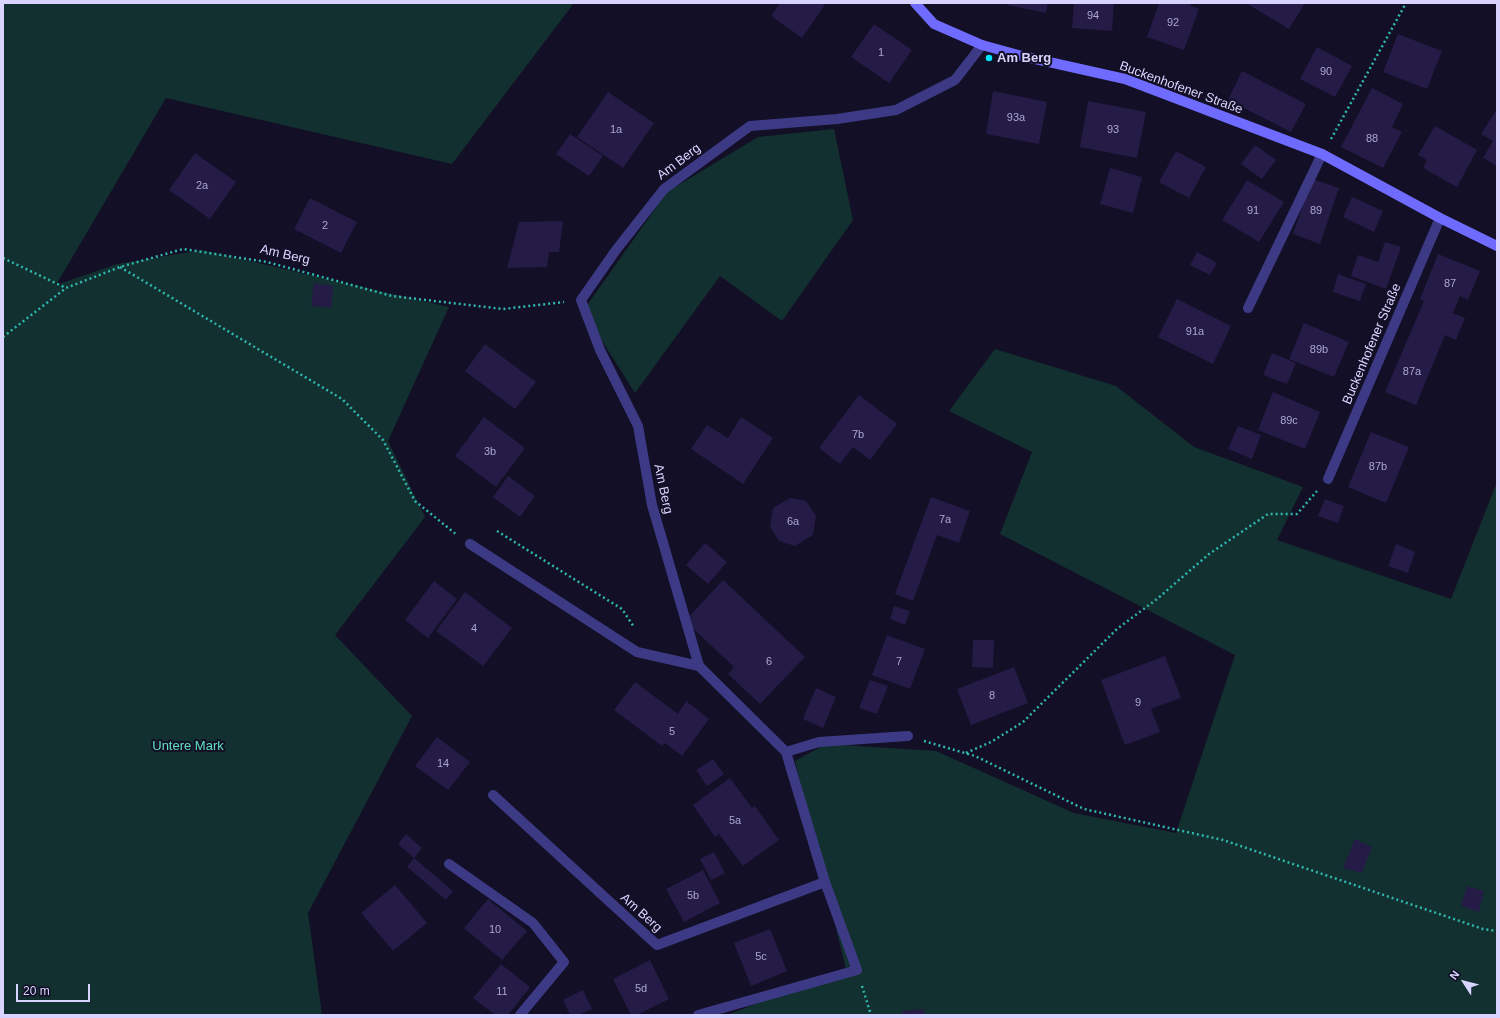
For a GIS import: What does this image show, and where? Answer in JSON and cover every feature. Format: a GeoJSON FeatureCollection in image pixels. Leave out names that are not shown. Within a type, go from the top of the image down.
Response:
{"type":"FeatureCollection","features":[{"type":"Feature","properties":{"kind":"street","name":"Buckenhofener Straße"},"geometry":{"type":"LineString","coordinates":[[915,3],[934,24],[982,45],[1022,56],[1125,79],[1322,154],[1440,218],[1497,246]]}},
{"type":"Feature","properties":{"kind":"street","name":"Am Berg"},"geometry":{"type":"LineString","coordinates":[[857,970],[826,882],[786,752],[698,666],[652,505],[638,426],[600,350],[581,300],[616,250],[664,188],[750,126],[837,119],[896,110],[955,80],[982,45]]}},
{"type":"Feature","properties":{"kind":"street"},"geometry":{"type":"LineString","coordinates":[[1248,308],[1322,154]]}},
{"type":"Feature","properties":{"kind":"street","name":"Buckenhofener Straße"},"geometry":{"type":"LineString","coordinates":[[1328,479],[1440,218]]}},
{"type":"Feature","properties":{"kind":"street"},"geometry":{"type":"LineString","coordinates":[[470,544],[637,652],[698,666]]}},
{"type":"Feature","properties":{"kind":"street"},"geometry":{"type":"LineString","coordinates":[[786,752],[819,742],[908,736]]}},
{"type":"Feature","properties":{"kind":"street","name":"Am Berg"},"geometry":{"type":"LineString","coordinates":[[493,795],[657,945],[826,882]]}},
{"type":"Feature","properties":{"kind":"street"},"geometry":{"type":"LineString","coordinates":[[449,864],[534,922],[564,962],[520,1015]]}},
{"type":"Feature","properties":{"kind":"street"},"geometry":{"type":"LineString","coordinates":[[698,1015],[857,970]]}},
{"type":"Feature","properties":{"kind":"path"},"geometry":{"type":"LineString","coordinates":[[1322,154],[1406,3]]}},
{"type":"Feature","properties":{"kind":"path","name":"Am Berg"},"geometry":{"type":"LineString","coordinates":[[3,337],[66,288],[120,267],[183,249],[267,262],[392,296],[503,309],[581,300]]}},
{"type":"Feature","properties":{"kind":"path"},"geometry":{"type":"LineString","coordinates":[[3,258],[66,288]]}},
{"type":"Feature","properties":{"kind":"path"},"geometry":{"type":"LineString","coordinates":[[120,267],[342,399],[383,440],[415,501],[470,544]]}},
{"type":"Feature","properties":{"kind":"path"},"geometry":{"type":"LineString","coordinates":[[966,753],[991,742],[1023,722],[1117,629],[1157,598],[1209,554],[1268,514],[1297,514],[1328,479]]}},
{"type":"Feature","properties":{"kind":"path"},"geometry":{"type":"LineString","coordinates":[[497,531],[622,609],[635,629]]}},
{"type":"Feature","properties":{"kind":"path"},"geometry":{"type":"LineString","coordinates":[[908,736],[975,756],[1084,809],[1223,840],[1483,929],[1497,931]]}},
{"type":"Feature","properties":{"kind":"path"},"geometry":{"type":"LineString","coordinates":[[857,970],[871,1015]]}},
{"type":"Feature","properties":{"kind":"green space","name":"Untere Mark"},"geometry":{"type":"Polygon","coordinates":[[[3,3],[574,3],[452,164],[166,98],[56,285],[117,264],[202,250],[449,307],[388,441],[425,517],[335,635],[412,716],[308,913],[322,1015],[3,1015],[3,3]]]}},
{"type":"Feature","properties":{"kind":"green space"},"geometry":{"type":"Polygon","coordinates":[[[834,129],[853,220],[782,321],[720,276],[635,393],[583,311],[667,192],[758,137],[834,129]]]}},
{"type":"Feature","properties":{"kind":"green space"},"geometry":{"type":"Polygon","coordinates":[[[995,349],[1116,386],[1194,447],[1303,487],[1277,540],[1451,599],[1497,482],[1497,1015],[727,1015],[846,969],[795,761],[826,744],[936,751],[1074,813],[1176,833],[1235,655],[1000,534],[1032,452],[949,411],[995,349]]]}},
{"type":"Feature","properties":{"kind":"building"},"geometry":{"type":"Polygon","coordinates":[[[780,3],[826,3],[802,38],[771,16],[780,3]]]}},
{"type":"Feature","properties":{"kind":"building"},"geometry":{"type":"Polygon","coordinates":[[[1007,3],[1048,3],[1046,13],[1007,5],[1007,3]]]}},
{"type":"Feature","properties":{"kind":"building"},"geometry":{"type":"Polygon","coordinates":[[[1074,3],[1114,3],[1112,31],[1072,28],[1074,3]]]}},
{"type":"Feature","properties":{"kind":"building"},"geometry":{"type":"Polygon","coordinates":[[[1159,3],[1191,3],[1191,6],[1199,9],[1184,50],[1147,37],[1159,3]]]}},
{"type":"Feature","properties":{"kind":"building"},"geometry":{"type":"Polygon","coordinates":[[[1246,3],[1305,3],[1289,29],[1246,3]]]}},
{"type":"Feature","properties":{"kind":"building"},"geometry":{"type":"Polygon","coordinates":[[[874,24],[912,50],[889,83],[851,57],[874,24]]]}},
{"type":"Feature","properties":{"kind":"building"},"geometry":{"type":"Polygon","coordinates":[[[1398,34],[1442,51],[1427,89],[1383,72],[1398,34]]]}},
{"type":"Feature","properties":{"kind":"building"},"geometry":{"type":"Polygon","coordinates":[[[1317,47],[1352,66],[1335,97],[1300,79],[1317,47]]]}},
{"type":"Feature","properties":{"kind":"building"},"geometry":{"type":"Polygon","coordinates":[[[1242,71],[1306,104],[1291,132],[1228,100],[1242,71]]]}},
{"type":"Feature","properties":{"kind":"building"},"geometry":{"type":"Polygon","coordinates":[[[1372,88],[1403,104],[1392,127],[1402,132],[1383,168],[1341,147],[1372,88]]]}},
{"type":"Feature","properties":{"kind":"building"},"geometry":{"type":"Polygon","coordinates":[[[993,91],[1047,102],[1039,144],[986,134],[993,91]]]}},
{"type":"Feature","properties":{"kind":"building"},"geometry":{"type":"Polygon","coordinates":[[[608,92],[654,123],[623,168],[577,137],[608,92]]]}},
{"type":"Feature","properties":{"kind":"building"},"geometry":{"type":"Polygon","coordinates":[[[1088,101],[1146,112],[1137,158],[1080,147],[1088,101]]]}},
{"type":"Feature","properties":{"kind":"building"},"geometry":{"type":"Polygon","coordinates":[[[1497,109],[1497,166],[1483,158],[1493,141],[1481,134],[1497,109]]]}},
{"type":"Feature","properties":{"kind":"building"},"geometry":{"type":"Polygon","coordinates":[[[1435,126],[1477,150],[1457,187],[1423,168],[1427,160],[1418,155],[1435,126]]]}},
{"type":"Feature","properties":{"kind":"building"},"geometry":{"type":"Polygon","coordinates":[[[570,134],[603,156],[589,176],[556,154],[570,134]]]}},
{"type":"Feature","properties":{"kind":"building"},"geometry":{"type":"Polygon","coordinates":[[[1255,145],[1276,160],[1262,179],[1241,164],[1255,145]]]}},
{"type":"Feature","properties":{"kind":"building"},"geometry":{"type":"Polygon","coordinates":[[[1176,151],[1206,167],[1189,198],[1159,182],[1176,151]]]}},
{"type":"Feature","properties":{"kind":"building"},"geometry":{"type":"Polygon","coordinates":[[[195,153],[236,182],[210,219],[169,190],[195,153]]]}},
{"type":"Feature","properties":{"kind":"building"},"geometry":{"type":"Polygon","coordinates":[[[1110,168],[1142,177],[1133,213],[1100,204],[1110,168]]]}},
{"type":"Feature","properties":{"kind":"building"},"geometry":{"type":"Polygon","coordinates":[[[1312,179],[1339,188],[1320,244],[1293,234],[1312,179]]]}},
{"type":"Feature","properties":{"kind":"building"},"geometry":{"type":"Polygon","coordinates":[[[1247,180],[1284,202],[1259,242],[1222,220],[1247,180]]]}},
{"type":"Feature","properties":{"kind":"building"},"geometry":{"type":"Polygon","coordinates":[[[1352,197],[1383,211],[1374,232],[1343,217],[1352,197]]]}},
{"type":"Feature","properties":{"kind":"building"},"geometry":{"type":"Polygon","coordinates":[[[310,198],[357,222],[341,253],[294,229],[310,198]]]}},
{"type":"Feature","properties":{"kind":"building"},"geometry":{"type":"Polygon","coordinates":[[[563,221],[559,252],[549,252],[547,267],[507,268],[519,222],[563,221]]]}},
{"type":"Feature","properties":{"kind":"building"},"geometry":{"type":"Polygon","coordinates":[[[1385,242],[1401,247],[1386,289],[1351,276],[1358,255],[1378,262],[1385,242]]]}},
{"type":"Feature","properties":{"kind":"building"},"geometry":{"type":"Polygon","coordinates":[[[1197,252],[1217,263],[1210,275],[1190,265],[1197,252]]]}},
{"type":"Feature","properties":{"kind":"building"},"geometry":{"type":"Polygon","coordinates":[[[1438,254],[1480,271],[1468,300],[1460,296],[1453,313],[1465,318],[1456,340],[1445,335],[1416,405],[1385,392],[1424,301],[1420,299],[1438,254]]]}},
{"type":"Feature","properties":{"kind":"building"},"geometry":{"type":"Polygon","coordinates":[[[1338,274],[1366,284],[1360,301],[1333,292],[1338,274]]]}},
{"type":"Feature","properties":{"kind":"building"},"geometry":{"type":"Polygon","coordinates":[[[314,283],[333,286],[331,308],[311,306],[314,283]]]}},
{"type":"Feature","properties":{"kind":"building"},"geometry":{"type":"Polygon","coordinates":[[[1177,299],[1231,326],[1213,364],[1158,337],[1177,299]]]}},
{"type":"Feature","properties":{"kind":"building"},"geometry":{"type":"Polygon","coordinates":[[[1304,323],[1349,342],[1334,377],[1289,359],[1304,323]]]}},
{"type":"Feature","properties":{"kind":"building"},"geometry":{"type":"Polygon","coordinates":[[[485,344],[536,382],[515,409],[465,371],[485,344]]]}},
{"type":"Feature","properties":{"kind":"building"},"geometry":{"type":"Polygon","coordinates":[[[1272,353],[1296,363],[1287,384],[1263,375],[1272,353]]]}},
{"type":"Feature","properties":{"kind":"building"},"geometry":{"type":"Polygon","coordinates":[[[1273,392],[1320,412],[1305,449],[1258,430],[1273,392]]]}},
{"type":"Feature","properties":{"kind":"building"},"geometry":{"type":"Polygon","coordinates":[[[859,395],[897,424],[870,460],[853,447],[840,464],[819,448],[859,395]]]}},
{"type":"Feature","properties":{"kind":"building"},"geometry":{"type":"Polygon","coordinates":[[[484,417],[525,448],[496,487],[455,456],[484,417]]]}},
{"type":"Feature","properties":{"kind":"building"},"geometry":{"type":"Polygon","coordinates":[[[741,417],[773,438],[743,484],[691,449],[707,425],[728,438],[741,417]]]}},
{"type":"Feature","properties":{"kind":"building"},"geometry":{"type":"Polygon","coordinates":[[[1238,426],[1261,435],[1252,459],[1228,449],[1238,426]]]}},
{"type":"Feature","properties":{"kind":"building"},"geometry":{"type":"Polygon","coordinates":[[[1371,432],[1409,447],[1386,503],[1348,487],[1371,432]]]}},
{"type":"Feature","properties":{"kind":"building"},"geometry":{"type":"Polygon","coordinates":[[[508,476],[535,496],[520,517],[493,497],[508,476]]]}},
{"type":"Feature","properties":{"kind":"building"},"geometry":{"type":"Polygon","coordinates":[[[931,497],[970,511],[959,543],[937,535],[913,601],[895,594],[931,497]]]}},
{"type":"Feature","properties":{"kind":"building"},"geometry":{"type":"Polygon","coordinates":[[[790,498],[806,501],[816,516],[813,535],[795,546],[779,541],[770,527],[773,508],[790,498]]]}},
{"type":"Feature","properties":{"kind":"building"},"geometry":{"type":"Polygon","coordinates":[[[1325,499],[1344,506],[1338,523],[1318,516],[1325,499]]]}},
{"type":"Feature","properties":{"kind":"building"},"geometry":{"type":"Polygon","coordinates":[[[705,543],[727,562],[708,584],[686,565],[705,543]]]}},
{"type":"Feature","properties":{"kind":"building"},"geometry":{"type":"Polygon","coordinates":[[[1396,544],[1415,552],[1408,573],[1388,566],[1396,544]]]}},
{"type":"Feature","properties":{"kind":"building"},"geometry":{"type":"Polygon","coordinates":[[[723,580],[805,657],[760,704],[728,674],[734,667],[685,621],[723,580]]]}},
{"type":"Feature","properties":{"kind":"building"},"geometry":{"type":"Polygon","coordinates":[[[434,581],[457,599],[428,638],[405,620],[434,581]]]}},
{"type":"Feature","properties":{"kind":"building"},"geometry":{"type":"Polygon","coordinates":[[[465,592],[512,628],[483,666],[436,631],[465,592]]]}},
{"type":"Feature","properties":{"kind":"building"},"geometry":{"type":"Polygon","coordinates":[[[894,606],[910,611],[905,625],[890,619],[894,606]]]}},
{"type":"Feature","properties":{"kind":"building"},"geometry":{"type":"Polygon","coordinates":[[[887,635],[925,649],[910,689],[872,675],[887,635]]]}},
{"type":"Feature","properties":{"kind":"building"},"geometry":{"type":"Polygon","coordinates":[[[973,640],[994,640],[993,668],[972,667],[973,640]]]}},
{"type":"Feature","properties":{"kind":"building"},"geometry":{"type":"Polygon","coordinates":[[[1165,656],[1181,698],[1151,709],[1160,732],[1125,745],[1101,680],[1165,656]]]}},
{"type":"Feature","properties":{"kind":"building"},"geometry":{"type":"Polygon","coordinates":[[[1014,667],[1028,703],[971,725],[957,689],[1014,667]]]}},
{"type":"Feature","properties":{"kind":"building"},"geometry":{"type":"Polygon","coordinates":[[[870,680],[888,686],[877,714],[859,708],[870,680]]]}},
{"type":"Feature","properties":{"kind":"building"},"geometry":{"type":"Polygon","coordinates":[[[635,682],[678,714],[686,701],[709,719],[682,756],[665,743],[662,746],[614,710],[635,682]]]}},
{"type":"Feature","properties":{"kind":"building"},"geometry":{"type":"Polygon","coordinates":[[[816,688],[836,697],[823,728],[803,719],[816,688]]]}},
{"type":"Feature","properties":{"kind":"building"},"geometry":{"type":"Polygon","coordinates":[[[437,737],[470,762],[448,790],[415,766],[437,737]]]}},
{"type":"Feature","properties":{"kind":"building"},"geometry":{"type":"Polygon","coordinates":[[[713,759],[724,774],[707,786],[696,770],[713,759]]]}},
{"type":"Feature","properties":{"kind":"building"},"geometry":{"type":"Polygon","coordinates":[[[730,778],[752,808],[755,806],[779,840],[743,866],[719,834],[715,837],[693,805],[730,778]]]}},
{"type":"Feature","properties":{"kind":"building"},"geometry":{"type":"Polygon","coordinates":[[[406,834],[422,848],[414,858],[398,844],[406,834]]]}},
{"type":"Feature","properties":{"kind":"building"},"geometry":{"type":"Polygon","coordinates":[[[1355,839],[1372,847],[1362,873],[1343,868],[1355,839]]]}},
{"type":"Feature","properties":{"kind":"building"},"geometry":{"type":"Polygon","coordinates":[[[714,852],[725,873],[711,880],[700,859],[714,852]]]}},
{"type":"Feature","properties":{"kind":"building"},"geometry":{"type":"Polygon","coordinates":[[[414,858],[453,891],[446,900],[407,867],[414,858]]]}},
{"type":"Feature","properties":{"kind":"building"},"geometry":{"type":"Polygon","coordinates":[[[703,870],[720,903],[684,922],[666,889],[703,870]]]}},
{"type":"Feature","properties":{"kind":"building"},"geometry":{"type":"Polygon","coordinates":[[[395,885],[427,923],[393,951],[361,913],[395,885]]]}},
{"type":"Feature","properties":{"kind":"building"},"geometry":{"type":"Polygon","coordinates":[[[1467,886],[1484,891],[1479,912],[1461,906],[1467,886]]]}},
{"type":"Feature","properties":{"kind":"building"},"geometry":{"type":"Polygon","coordinates":[[[488,899],[527,931],[502,960],[464,928],[488,899]]]}},
{"type":"Feature","properties":{"kind":"building"},"geometry":{"type":"Polygon","coordinates":[[[770,929],[787,971],[751,986],[734,943],[770,929]]]}},
{"type":"Feature","properties":{"kind":"building"},"geometry":{"type":"Polygon","coordinates":[[[650,960],[669,999],[637,1015],[631,1015],[613,979],[650,960]]]}},
{"type":"Feature","properties":{"kind":"building"},"geometry":{"type":"Polygon","coordinates":[[[501,964],[530,987],[508,1015],[495,1015],[473,998],[501,964]]]}},
{"type":"Feature","properties":{"kind":"building"},"geometry":{"type":"Polygon","coordinates":[[[583,990],[592,1009],[579,1015],[570,1015],[563,1000],[583,990]]]}},
{"type":"Feature","properties":{"kind":"building"},"geometry":{"type":"Polygon","coordinates":[[[924,1009],[925,1015],[902,1015],[902,1011],[924,1009]]]}},
{"type":"Feature","properties":{"kind":"place","name":"Am Berg"},"geometry":{"type":"Point","coordinates":[989,58]}}]}
